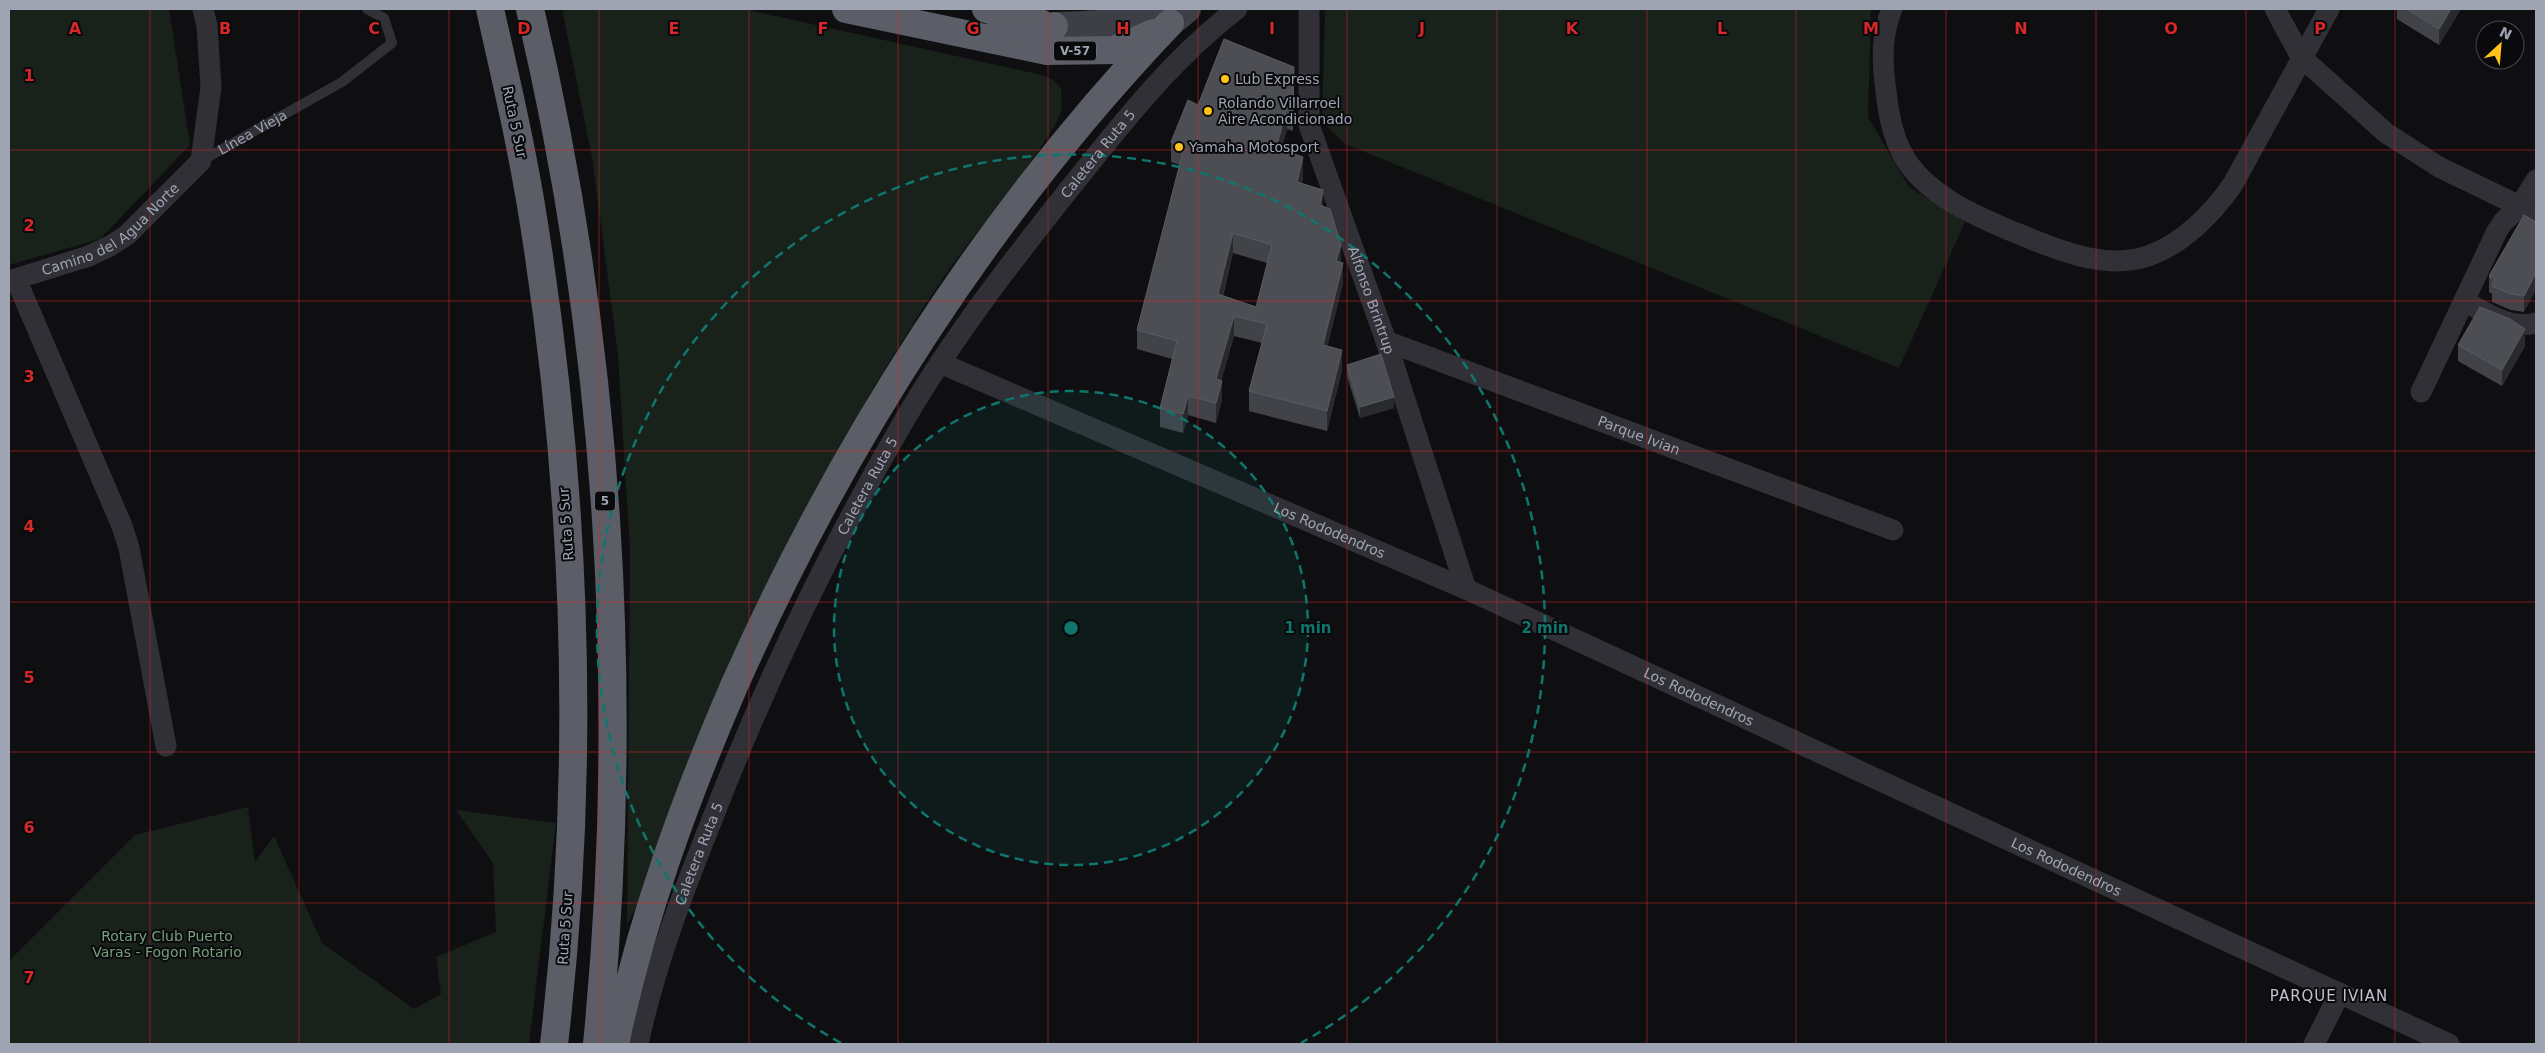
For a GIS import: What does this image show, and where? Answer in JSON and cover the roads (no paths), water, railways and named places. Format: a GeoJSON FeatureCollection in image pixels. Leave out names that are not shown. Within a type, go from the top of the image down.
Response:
{"type":"FeatureCollection","features":[{"type":"Feature","properties":{"kind":"highway","name":"Ruta 5 Sur"},"geometry":{"type":"LineString","coordinates":[[490,9],[521,151],[546,301],[555,378],[569,562],[574,716],[573,824],[561,987],[554,1044]]}},
{"type":"Feature","properties":{"kind":"highway","name":"5"},"geometry":{"type":"LineString","coordinates":[[530,9],[558,138],[578,248],[591,347],[604,478],[612,672],[612,800],[606,926],[596,1044]]}},
{"type":"Feature","properties":{"kind":"highway","name":"V-57"},"geometry":{"type":"LineString","coordinates":[[846,9],[1047,51],[1114,50],[1148,37],[1171,13]]}},
{"type":"Feature","properties":{"kind":"highway"},"geometry":{"type":"LineString","coordinates":[[986,9],[1054,26]]}},
{"type":"Feature","properties":{"kind":"highway"},"geometry":{"type":"LineString","coordinates":[[615,1044],[637,949],[678,825],[753,645],[809,530],[852,454],[935,316],[1032,184],[1171,13]]}},
{"type":"Feature","properties":{"kind":"highway","name":"V-57"},"geometry":{"type":"LineString","coordinates":[[974,37],[1054,26]]}},
{"type":"Feature","properties":{"kind":"main road","name":"V-57"},"geometry":{"type":"LineString","coordinates":[[1054,26],[1097,25],[1148,14],[1171,13]]}},
{"type":"Feature","properties":{"kind":"street","name":"Línea Vieja"},"geometry":{"type":"LineString","coordinates":[[201,161],[211,87],[207,26],[203,9]]}},
{"type":"Feature","properties":{"kind":"street","name":"Caletera Ruta 5"},"geometry":{"type":"LineString","coordinates":[[638,1044],[649,992],[669,931],[747,732],[783,652],[832,553],[906,418],[940,364],[994,287],[1126,119],[1175,64],[1210,30],[1237,9]]}},
{"type":"Feature","properties":{"kind":"street","name":"Alfonso Brintrup"},"geometry":{"type":"LineString","coordinates":[[1310,9],[1309,124],[1386,341],[1466,589]]}},
{"type":"Feature","properties":{"kind":"street"},"geometry":{"type":"LineString","coordinates":[[1892,9],[1884,39],[1884,82],[1897,143],[1908,163],[1930,186],[1987,222],[2067,252],[2105,261],[2149,256],[2177,240],[2209,214],[2234,184],[2301,57],[2329,9]]}},
{"type":"Feature","properties":{"kind":"street"},"geometry":{"type":"LineString","coordinates":[[2275,9],[2301,57],[2402,145],[2439,167],[2528,210]]}},
{"type":"Feature","properties":{"kind":"street","name":"Camino del Agua Norte"},"geometry":{"type":"LineString","coordinates":[[12,280],[88,256],[110,246],[126,235],[201,161]]}},
{"type":"Feature","properties":{"kind":"street"},"geometry":{"type":"LineString","coordinates":[[2422,392],[2497,231],[2503,222],[2528,210],[2536,180]]}},
{"type":"Feature","properties":{"kind":"street"},"geometry":{"type":"LineString","coordinates":[[12,280],[122,526],[129,548],[166,746]]}},
{"type":"Feature","properties":{"kind":"street"},"geometry":{"type":"LineString","coordinates":[[2464,301],[2506,322],[2518,325],[2536,323]]}},
{"type":"Feature","properties":{"kind":"street","name":"Parque Ivian"},"geometry":{"type":"LineString","coordinates":[[1386,341],[1893,530]]}},
{"type":"Feature","properties":{"kind":"street","name":"Los Rododendros"},"geometry":{"type":"LineString","coordinates":[[940,364],[1466,589],[2449,1044]]}},
{"type":"Feature","properties":{"kind":"street"},"geometry":{"type":"LineString","coordinates":[[2314,1044],[2340,993]]}},
{"type":"Feature","properties":{"kind":"lane","name":"Línea Vieja"},"geometry":{"type":"LineString","coordinates":[[201,161],[342,82],[392,43],[384,18],[367,9]]}},
{"type":"Feature","properties":{"kind":"place","name":"Lub Express"},"geometry":{"type":"Point","coordinates":[1225,79]}},
{"type":"Feature","properties":{"kind":"place","name":"Rolando Villarroel Aire Acondicionado"},"geometry":{"type":"Point","coordinates":[1208,111]}},
{"type":"Feature","properties":{"kind":"place","name":"Yamaha Motosport"},"geometry":{"type":"Point","coordinates":[1179,147]}},
{"type":"Feature","properties":{"kind":"district","name":"PARQUE IVIAN"},"geometry":{"type":"Point","coordinates":[2329,996]}},
{"type":"Feature","properties":{"kind":"park label","name":"Rotary Club Puerto Varas - Fogon Rotario"},"geometry":{"type":"Point","coordinates":[167,944]}}]}
